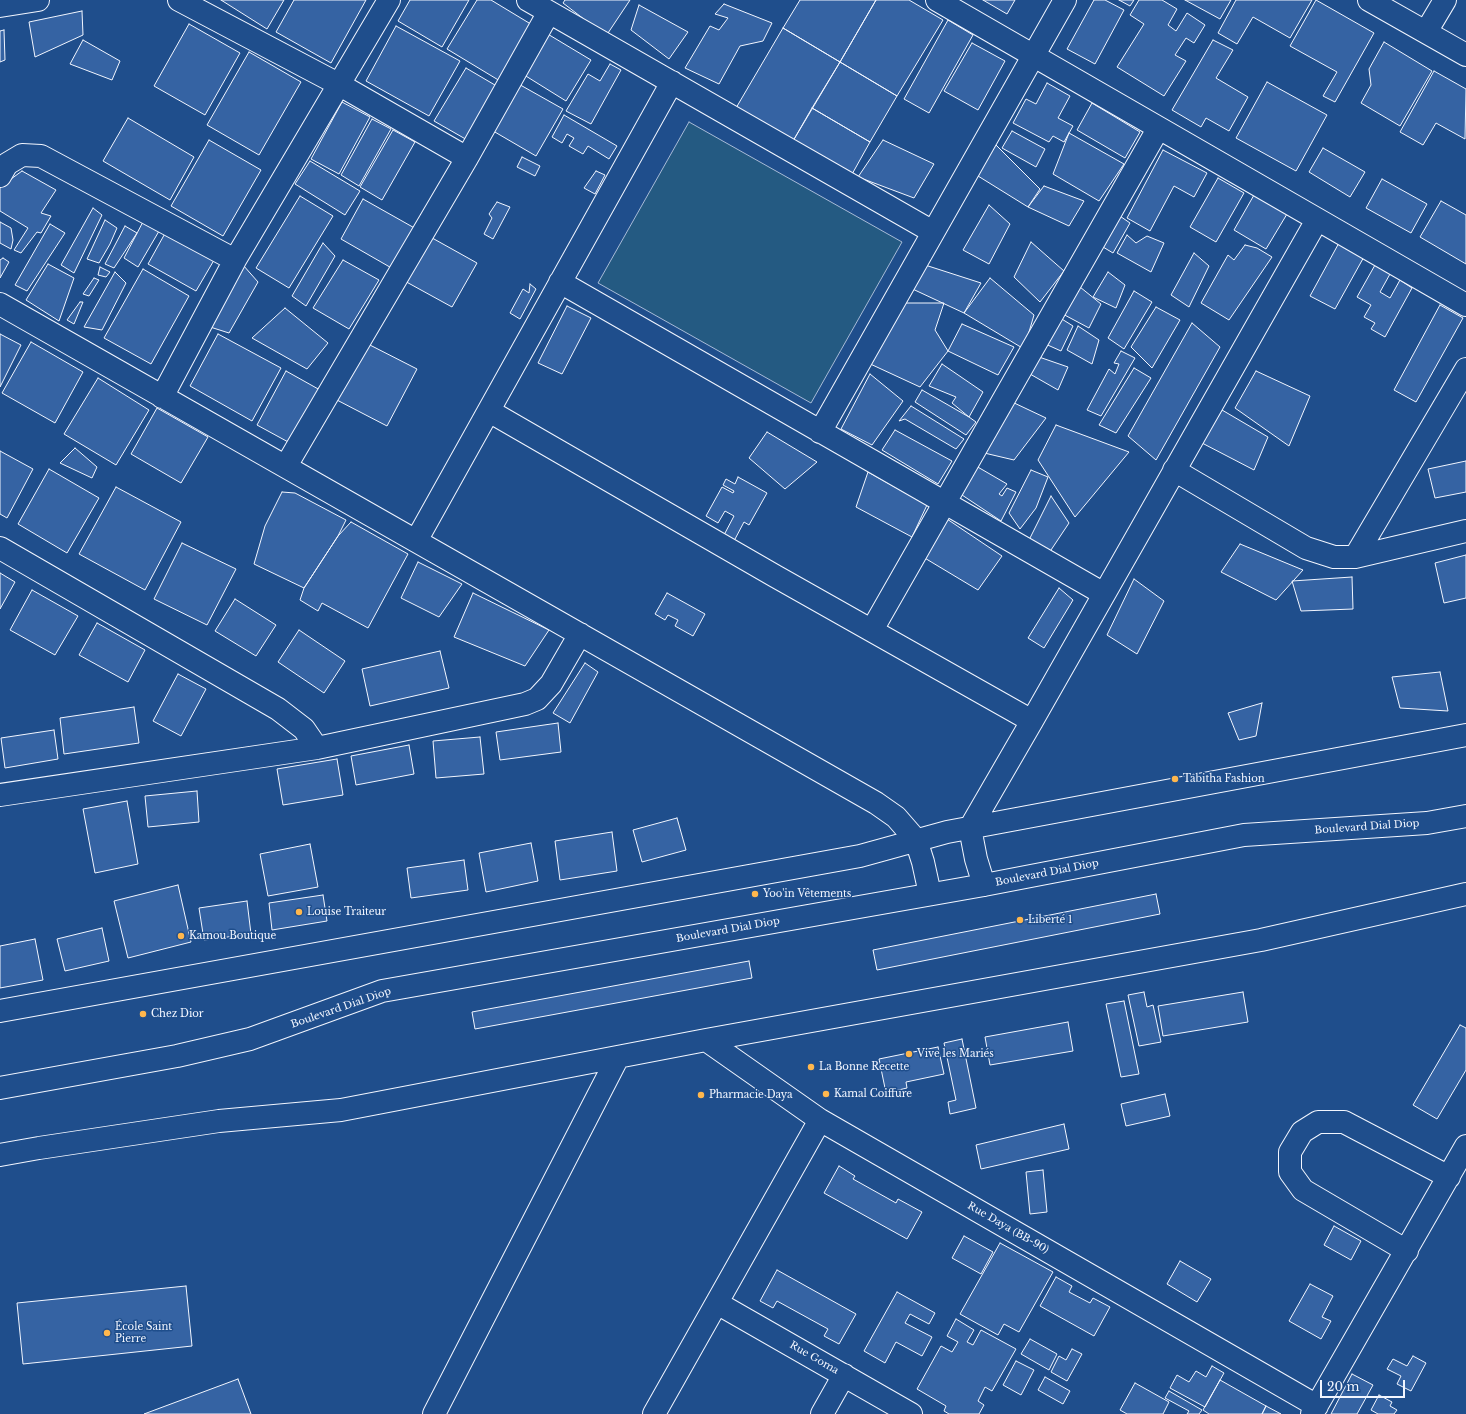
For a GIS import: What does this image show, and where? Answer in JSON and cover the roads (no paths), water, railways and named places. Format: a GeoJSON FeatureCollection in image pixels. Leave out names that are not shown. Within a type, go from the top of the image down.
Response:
{"type":"FeatureCollection","features":[{"type":"Feature","properties":{"kind":"street"},"geometry":{"type":"LineString","coordinates":[[0,6],[38,0]]}},
{"type":"Feature","properties":{"kind":"street"},"geometry":{"type":"LineString","coordinates":[[179,0],[340,84],[467,158]]}},
{"type":"Feature","properties":{"kind":"street"},"geometry":{"type":"LineString","coordinates":[[162,397],[235,260],[340,84],[388,0]]}},
{"type":"Feature","properties":{"kind":"street"},"geometry":{"type":"LineString","coordinates":[[528,0],[933,232]]}},
{"type":"Feature","properties":{"kind":"street"},"geometry":{"type":"LineString","coordinates":[[937,0],[1158,129],[1466,305]]}},
{"type":"Feature","properties":{"kind":"street"},"geometry":{"type":"LineString","coordinates":[[820,432],[1066,0]]}},
{"type":"Feature","properties":{"kind":"street"},"geometry":{"type":"LineString","coordinates":[[1369,0],[1466,55]]}},
{"type":"Feature","properties":{"kind":"street"},"geometry":{"type":"LineString","coordinates":[[1426,32],[1446,0]]}},
{"type":"Feature","properties":{"kind":"street"},"geometry":{"type":"LineString","coordinates":[[286,466],[467,158],[549,12]]}},
{"type":"Feature","properties":{"kind":"street"},"geometry":{"type":"LineString","coordinates":[[416,541],[672,82]]}},
{"type":"Feature","properties":{"kind":"street"},"geometry":{"type":"LineString","coordinates":[[872,630],[1158,129]]}},
{"type":"Feature","properties":{"kind":"street"},"geometry":{"type":"LineString","coordinates":[[0,176],[7,164],[22,155],[41,156],[235,260]]}},
{"type":"Feature","properties":{"kind":"street"},"geometry":{"type":"LineString","coordinates":[[984,885],[976,859],[970,828],[1317,220]]}},
{"type":"Feature","properties":{"kind":"street"},"geometry":{"type":"LineString","coordinates":[[560,282],[1104,594]]}},
{"type":"Feature","properties":{"kind":"street"},"geometry":{"type":"LineString","coordinates":[[0,304],[876,803],[896,817],[916,840],[923,862],[930,894]]}},
{"type":"Feature","properties":{"kind":"street"},"geometry":{"type":"LineString","coordinates":[[1355,557],[1466,369]]}},
{"type":"Feature","properties":{"kind":"street"},"geometry":{"type":"LineString","coordinates":[[489,412],[1032,721]]}},
{"type":"Feature","properties":{"kind":"street"},"geometry":{"type":"LineString","coordinates":[[1174,470],[1306,548],[1334,557],[1355,557],[1466,532]]}},
{"type":"Feature","properties":{"kind":"street"},"geometry":{"type":"LineString","coordinates":[[0,548],[278,709],[304,729],[317,748]]}},
{"type":"Feature","properties":{"kind":"street"},"geometry":{"type":"LineString","coordinates":[[0,795],[317,748],[525,704],[537,699],[551,684],[580,634]]}},
{"type":"Feature","properties":{"kind":"street"},"geometry":{"type":"LineString","coordinates":[[0,1011],[860,856],[916,840],[970,828],[1466,735]]}},
{"type":"Feature","properties":{"kind":"street","name":"Boulevard Dial Diop"},"geometry":{"type":"LineString","coordinates":[[0,1088],[177,1056],[250,1040],[382,991],[984,885],[1244,835],[1427,823],[1466,816]]}},
{"type":"Feature","properties":{"kind":"street"},"geometry":{"type":"LineString","coordinates":[[0,1155],[219,1121],[341,1110],[706,1040],[1261,940],[1466,894]]}},
{"type":"Feature","properties":{"kind":"street","name":"Rue Daya (BB-90)"},"geometry":{"type":"LineString","coordinates":[[706,1040],[820,1120],[1314,1410]]}},
{"type":"Feature","properties":{"kind":"street"},"geometry":{"type":"LineString","coordinates":[[434,1414],[618,1057]]}},
{"type":"Feature","properties":{"kind":"street"},"geometry":{"type":"LineString","coordinates":[[654,1414],[820,1120]]}},
{"type":"Feature","properties":{"kind":"street"},"geometry":{"type":"LineString","coordinates":[[1407,1251],[1303,1190],[1290,1172],[1290,1152],[1302,1132],[1318,1122],[1344,1122],[1449,1177]]}},
{"type":"Feature","properties":{"kind":"street"},"geometry":{"type":"LineString","coordinates":[[1314,1410],[1407,1251],[1466,1146]]}},
{"type":"Feature","properties":{"kind":"street","name":"Rue Goma"},"geometry":{"type":"LineString","coordinates":[[717,1303],[911,1414]]}},
{"type":"Feature","properties":{"kind":"street"},"geometry":{"type":"LineString","coordinates":[[822,1414],[844,1375]]}},
{"type":"Feature","properties":{"kind":"place","name":"Tabitha Fashion"},"geometry":{"type":"Point","coordinates":[1175,779]}},
{"type":"Feature","properties":{"kind":"place","name":"Yoo'in Vêtements"},"geometry":{"type":"Point","coordinates":[755,894]}},
{"type":"Feature","properties":{"kind":"place","name":"Louise Traiteur"},"geometry":{"type":"Point","coordinates":[299,912]}},
{"type":"Feature","properties":{"kind":"place","name":"Liberté 1"},"geometry":{"type":"Point","coordinates":[1020,920]}},
{"type":"Feature","properties":{"kind":"place","name":"Kamou Boutique"},"geometry":{"type":"Point","coordinates":[181,936]}},
{"type":"Feature","properties":{"kind":"place","name":"Chez Dior"},"geometry":{"type":"Point","coordinates":[143,1014]}},
{"type":"Feature","properties":{"kind":"place","name":"Vive les Mariés"},"geometry":{"type":"Point","coordinates":[909,1054]}},
{"type":"Feature","properties":{"kind":"place","name":"La Bonne Recette"},"geometry":{"type":"Point","coordinates":[811,1067]}},
{"type":"Feature","properties":{"kind":"place","name":"Kamal Coiffure"},"geometry":{"type":"Point","coordinates":[826,1094]}},
{"type":"Feature","properties":{"kind":"place","name":"Pharmacie Daya"},"geometry":{"type":"Point","coordinates":[701,1095]}},
{"type":"Feature","properties":{"kind":"place","name":"École Saint Pierre"},"geometry":{"type":"Point","coordinates":[107,1333]}}]}
